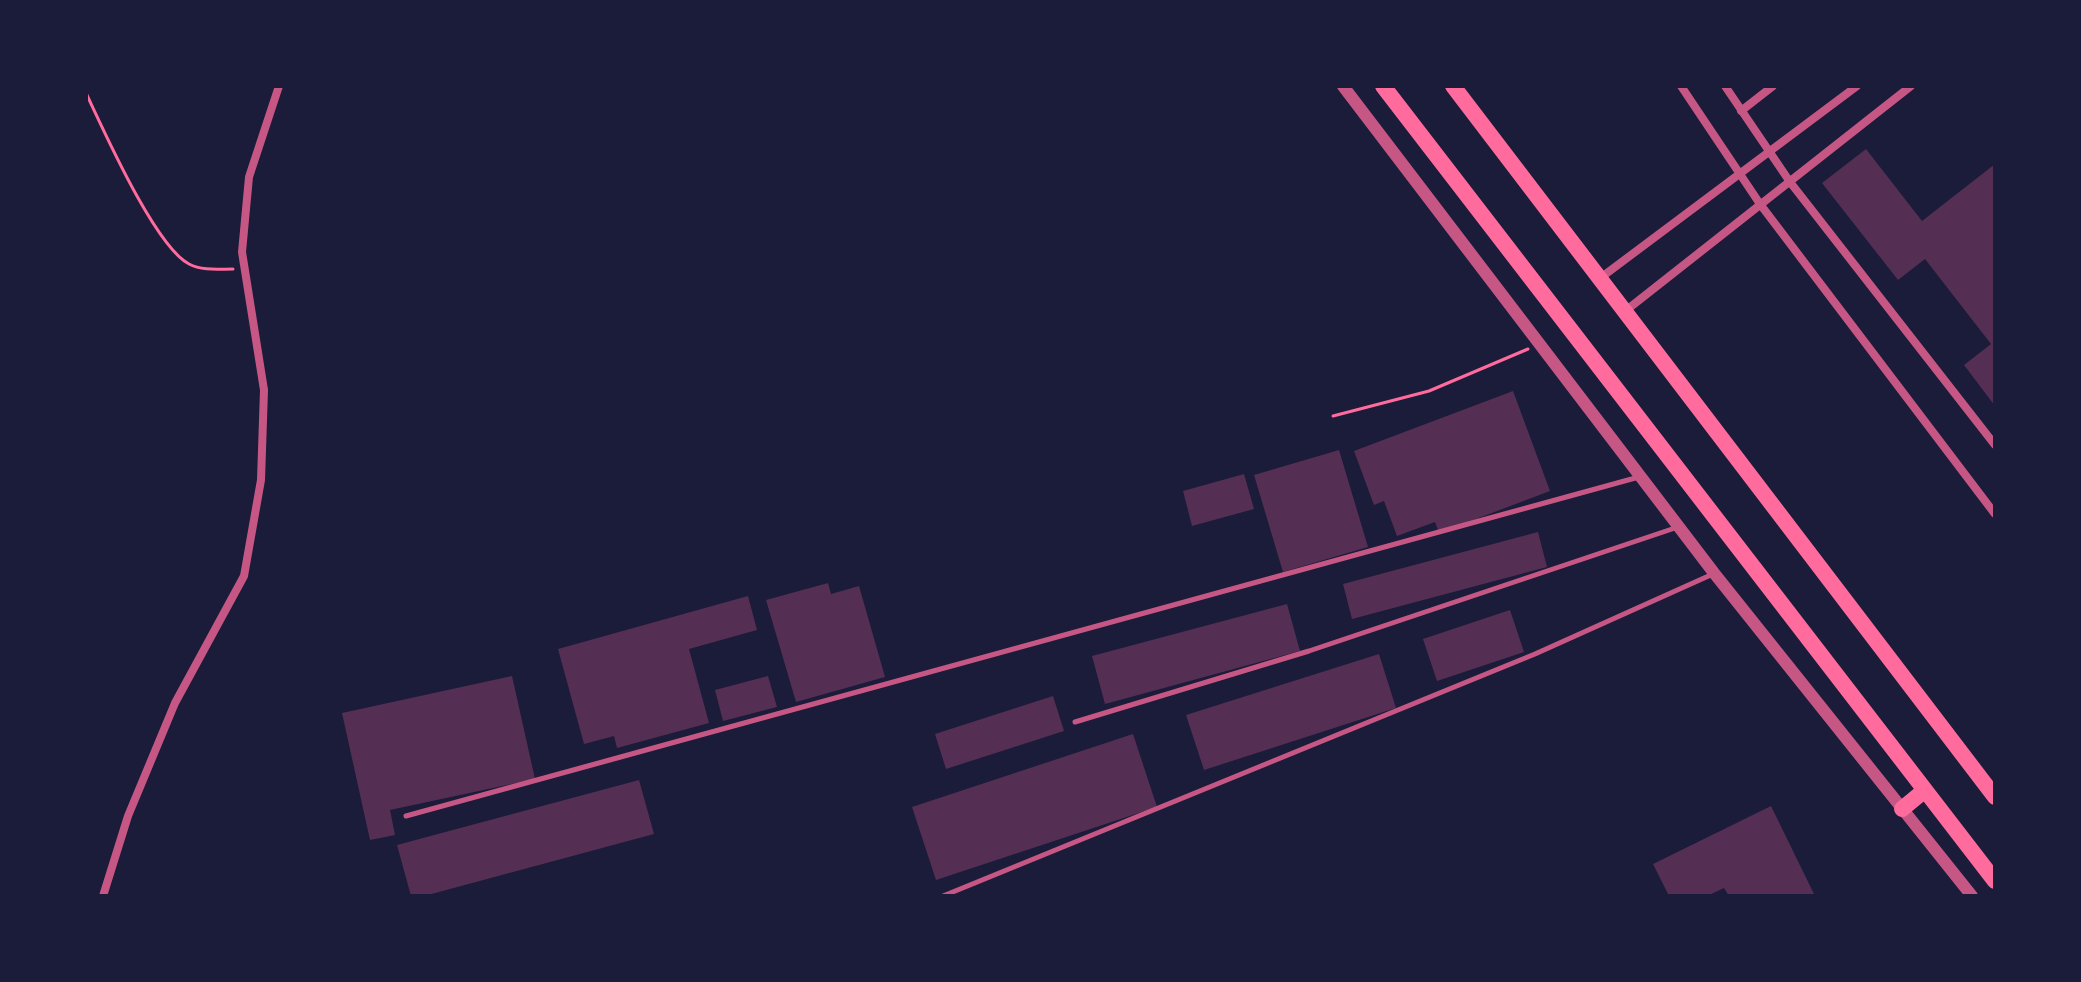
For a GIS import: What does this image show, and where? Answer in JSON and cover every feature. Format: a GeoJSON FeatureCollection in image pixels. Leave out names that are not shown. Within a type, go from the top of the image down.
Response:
{"type":"FeatureCollection","features":[{"type":"Feature","properties":{"kind":"highway"},"geometry":{"type":"LineString","coordinates":[[1383,86],[1995,881]]}},
{"type":"Feature","properties":{"kind":"highway"},"geometry":{"type":"LineString","coordinates":[[1453,86],[1995,797]]}},
{"type":"Feature","properties":{"kind":"highway"},"geometry":{"type":"LineString","coordinates":[[1902,809],[1925,790]]}},
{"type":"Feature","properties":{"kind":"street"},"geometry":{"type":"LineString","coordinates":[[103,896],[128,816],[175,703],[244,576],[261,480],[264,390],[242,252],[249,177],[279,86]]}},
{"type":"Feature","properties":{"kind":"street"},"geometry":{"type":"LineString","coordinates":[[1343,86],[1678,527],[1972,896]]}},
{"type":"Feature","properties":{"kind":"street"},"geometry":{"type":"LineString","coordinates":[[1681,86],[1760,204],[1995,514]]}},
{"type":"Feature","properties":{"kind":"street"},"geometry":{"type":"LineString","coordinates":[[1725,86],[1790,182],[1995,445]]}},
{"type":"Feature","properties":{"kind":"street"},"geometry":{"type":"LineString","coordinates":[[1741,111],[1773,86]]}},
{"type":"Feature","properties":{"kind":"street"},"geometry":{"type":"LineString","coordinates":[[1599,280],[1857,86]]}},
{"type":"Feature","properties":{"kind":"street"},"geometry":{"type":"LineString","coordinates":[[1623,312],[1911,86]]}},
{"type":"Feature","properties":{"kind":"lane"},"geometry":{"type":"LineString","coordinates":[[406,816],[1640,477]]}},
{"type":"Feature","properties":{"kind":"lane"},"geometry":{"type":"LineString","coordinates":[[1075,722],[1309,651],[1678,527]]}},
{"type":"Feature","properties":{"kind":"lane"},"geometry":{"type":"LineString","coordinates":[[943,896],[1535,654],[1714,573]]}},
{"type":"Feature","properties":{"kind":"path"},"geometry":{"type":"LineString","coordinates":[[86,93],[127,180],[174,252],[199,268],[244,270]]}},
{"type":"Feature","properties":{"kind":"path"},"geometry":{"type":"LineString","coordinates":[[1333,416],[1429,391],[1539,344]]}},
{"type":"Feature","properties":{"kind":"building"},"geometry":{"type":"Polygon","coordinates":[[[1866,149],[1922,221],[1995,164],[1995,406],[1964,365],[1991,344],[1925,259],[1898,280],[1822,183],[1866,149]]]}},
{"type":"Feature","properties":{"kind":"building"},"geometry":{"type":"Polygon","coordinates":[[[1513,391],[1550,491],[1439,533],[1435,522],[1397,536],[1384,501],[1374,505],[1354,451],[1513,391]]]}},
{"type":"Feature","properties":{"kind":"building"},"geometry":{"type":"Polygon","coordinates":[[[1339,450],[1368,547],[1283,572],[1254,475],[1339,450]]]}},
{"type":"Feature","properties":{"kind":"building"},"geometry":{"type":"Polygon","coordinates":[[[1244,474],[1254,509],[1192,526],[1183,491],[1244,474]]]}},
{"type":"Feature","properties":{"kind":"building"},"geometry":{"type":"Polygon","coordinates":[[[1538,532],[1547,567],[1352,619],[1343,584],[1538,532]]]}},
{"type":"Feature","properties":{"kind":"building"},"geometry":{"type":"Polygon","coordinates":[[[828,583],[831,594],[859,586],[885,677],[796,702],[766,600],[828,583]]]}},
{"type":"Feature","properties":{"kind":"building"},"geometry":{"type":"Polygon","coordinates":[[[748,596],[757,630],[689,649],[709,723],[617,748],[614,736],[584,744],[558,649],[748,596]]]}},
{"type":"Feature","properties":{"kind":"building"},"geometry":{"type":"Polygon","coordinates":[[[1287,604],[1300,651],[1105,704],[1092,656],[1287,604]]]}},
{"type":"Feature","properties":{"kind":"building"},"geometry":{"type":"Polygon","coordinates":[[[1510,610],[1524,652],[1437,681],[1423,639],[1510,610]]]}},
{"type":"Feature","properties":{"kind":"building"},"geometry":{"type":"Polygon","coordinates":[[[1379,654],[1396,708],[1204,770],[1186,715],[1379,654]]]}},
{"type":"Feature","properties":{"kind":"building"},"geometry":{"type":"Polygon","coordinates":[[[512,676],[535,779],[390,810],[395,835],[370,840],[342,713],[512,676]]]}},
{"type":"Feature","properties":{"kind":"building"},"geometry":{"type":"Polygon","coordinates":[[[768,676],[777,707],[723,721],[715,690],[768,676]]]}},
{"type":"Feature","properties":{"kind":"building"},"geometry":{"type":"Polygon","coordinates":[[[1053,696],[1064,731],[946,769],[935,734],[1053,696]]]}},
{"type":"Feature","properties":{"kind":"building"},"geometry":{"type":"Polygon","coordinates":[[[1133,734],[1157,807],[936,880],[912,807],[1133,734]]]}},
{"type":"Feature","properties":{"kind":"building"},"geometry":{"type":"Polygon","coordinates":[[[639,780],[654,834],[424,896],[411,896],[397,845],[639,780]]]}},
{"type":"Feature","properties":{"kind":"building"},"geometry":{"type":"Polygon","coordinates":[[[1771,806],[1815,896],[1729,896],[1724,888],[1707,896],[1669,896],[1653,864],[1771,806]]]}}]}
